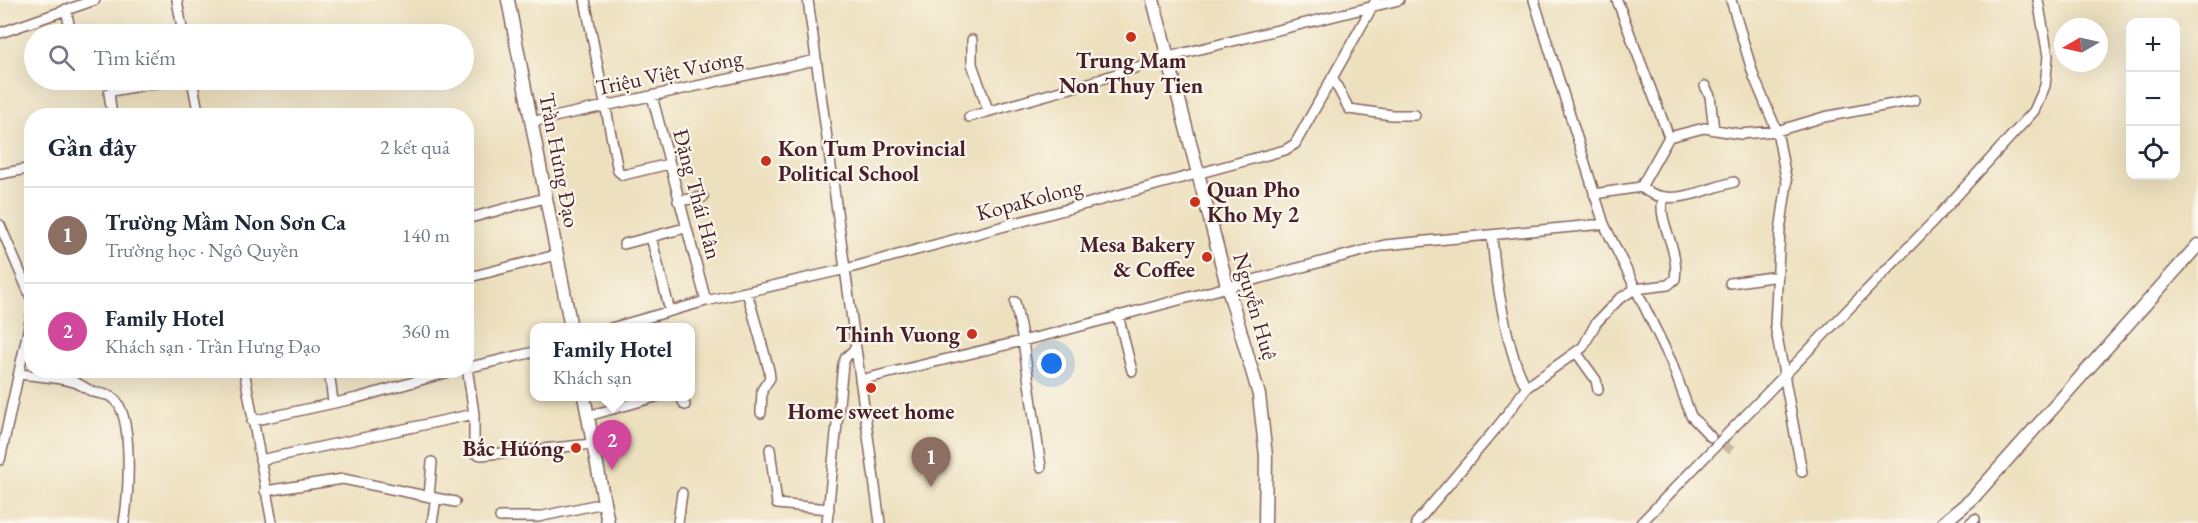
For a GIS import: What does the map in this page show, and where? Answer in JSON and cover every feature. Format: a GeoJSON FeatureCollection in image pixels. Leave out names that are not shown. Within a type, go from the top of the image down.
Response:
{"type":"FeatureCollection","features":[{"type":"Feature","properties":{"kind":"street"},"geometry":{"type":"LineString","coordinates":[[55,0],[67,24]]}},
{"type":"Feature","properties":{"kind":"street"},"geometry":{"type":"LineString","coordinates":[[24,24],[95,0]]}},
{"type":"Feature","properties":{"kind":"street"},"geometry":{"type":"LineString","coordinates":[[177,0],[181,24]]}},
{"type":"Feature","properties":{"kind":"street","name":"Trần Hưng Đạo"},"geometry":{"type":"LineString","coordinates":[[508,0],[570,323]]}},
{"type":"Feature","properties":{"kind":"street"},"geometry":{"type":"LineString","coordinates":[[585,0],[604,106],[620,174],[669,164]]}},
{"type":"Feature","properties":{"kind":"street"},"geometry":{"type":"LineString","coordinates":[[808,0],[880,523]]}},
{"type":"Feature","properties":{"kind":"street","name":"Nguyễn Huệ"},"geometry":{"type":"LineString","coordinates":[[1153,0],[1227,285],[1259,395],[1266,456],[1264,523]]}},
{"type":"Feature","properties":{"kind":"street"},"geometry":{"type":"LineString","coordinates":[[969,117],[1092,82],[1168,57],[1373,4],[1399,0]]}},
{"type":"Feature","properties":{"kind":"street"},"geometry":{"type":"LineString","coordinates":[[1533,0],[1604,224],[1671,361],[1691,416],[1711,437]]}},
{"type":"Feature","properties":{"kind":"street"},"geometry":{"type":"LineString","coordinates":[[1617,0],[1669,137]]}},
{"type":"Feature","properties":{"kind":"street"},"geometry":{"type":"LineString","coordinates":[[1731,0],[1754,77],[1777,131],[1787,183],[1775,325],[1802,472]]}},
{"type":"Feature","properties":{"kind":"street"},"geometry":{"type":"LineString","coordinates":[[1641,523],[1933,222],[2034,111],[2044,86],[2048,56],[2038,0]]}},
{"type":"Feature","properties":{"kind":"street","name":"KopaKolong"},"geometry":{"type":"LineString","coordinates":[[626,323],[706,301],[846,269],[1286,150],[1295,144],[1373,4]]}},
{"type":"Feature","properties":{"kind":"street"},"geometry":{"type":"LineString","coordinates":[[0,33],[24,24]]}},
{"type":"Feature","properties":{"kind":"street"},"geometry":{"type":"LineString","coordinates":[[972,40],[972,64],[988,110]]}},
{"type":"Feature","properties":{"kind":"street","name":"Triệu Việt Vương"},"geometry":{"type":"LineString","coordinates":[[531,122],[816,60]]}},
{"type":"Feature","properties":{"kind":"street"},"geometry":{"type":"LineString","coordinates":[[1332,77],[1350,109],[1392,116],[1415,116]]}},
{"type":"Feature","properties":{"kind":"street"},"geometry":{"type":"LineString","coordinates":[[1705,86],[1710,96],[1714,130]]}},
{"type":"Feature","properties":{"kind":"street"},"geometry":{"type":"LineString","coordinates":[[111,108],[109,98],[112,91],[117,90]]}},
{"type":"Feature","properties":{"kind":"street"},"geometry":{"type":"LineString","coordinates":[[194,90],[197,108]]}},
{"type":"Feature","properties":{"kind":"street","name":"Đặng Thái Hân"},"geometry":{"type":"LineString","coordinates":[[652,96],[706,301]]}},
{"type":"Feature","properties":{"kind":"street"},"geometry":{"type":"LineString","coordinates":[[1641,187],[1669,137],[1704,128],[1740,134],[1777,131],[1824,117],[1915,100]]}},
{"type":"Feature","properties":{"kind":"street"},"geometry":{"type":"LineString","coordinates":[[0,174],[24,170]]}},
{"type":"Feature","properties":{"kind":"street"},"geometry":{"type":"LineString","coordinates":[[1594,194],[1641,187],[1650,194],[1663,198],[1681,197],[1734,182]]}},
{"type":"Feature","properties":{"kind":"street"},"geometry":{"type":"LineString","coordinates":[[678,201],[703,197]]}},
{"type":"Feature","properties":{"kind":"street"},"geometry":{"type":"LineString","coordinates":[[474,217],[545,198]]}},
{"type":"Feature","properties":{"kind":"street"},"geometry":{"type":"LineString","coordinates":[[1416,523],[1499,425],[1527,387],[1583,347],[1596,323],[1619,299],[1635,289],[1668,285],[1675,279],[1677,265],[1672,242],[1663,220],[1663,198]]}},
{"type":"Feature","properties":{"kind":"street"},"geometry":{"type":"LineString","coordinates":[[860,380],[1023,341],[1384,245],[1604,224]]}},
{"type":"Feature","properties":{"kind":"street"},"geometry":{"type":"LineString","coordinates":[[0,225],[24,281]]}},
{"type":"Feature","properties":{"kind":"street"},"geometry":{"type":"LineString","coordinates":[[624,244],[685,228]]}},
{"type":"Feature","properties":{"kind":"street"},"geometry":{"type":"LineString","coordinates":[[1492,235],[1493,261],[1503,309],[1519,376],[1527,387]]}},
{"type":"Feature","properties":{"kind":"street"},"geometry":{"type":"LineString","coordinates":[[651,237],[670,311]]}},
{"type":"Feature","properties":{"kind":"street"},"geometry":{"type":"LineString","coordinates":[[1943,523],[1972,499],[2198,245]]}},
{"type":"Feature","properties":{"kind":"street"},"geometry":{"type":"LineString","coordinates":[[474,276],[556,255]]}},
{"type":"Feature","properties":{"kind":"street"},"geometry":{"type":"LineString","coordinates":[[1731,283],[1778,276]]}},
{"type":"Feature","properties":{"kind":"street"},"geometry":{"type":"LineString","coordinates":[[747,292],[770,378],[762,390],[761,413]]}},
{"type":"Feature","properties":{"kind":"street"},"geometry":{"type":"LineString","coordinates":[[1015,302],[1023,341],[1041,467]]}},
{"type":"Feature","properties":{"kind":"street"},"geometry":{"type":"LineString","coordinates":[[1118,315],[1132,371]]}},
{"type":"Feature","properties":{"kind":"street"},"geometry":{"type":"LineString","coordinates":[[827,523],[843,364],[846,357],[856,348]]}},
{"type":"Feature","properties":{"kind":"street"},"geometry":{"type":"LineString","coordinates":[[0,460],[24,350]]}},
{"type":"Feature","properties":{"kind":"street"},"geometry":{"type":"LineString","coordinates":[[1576,352],[1596,380],[1598,390]]}},
{"type":"Feature","properties":{"kind":"street"},"geometry":{"type":"LineString","coordinates":[[474,365],[530,353]]}},
{"type":"Feature","properties":{"kind":"street"},"geometry":{"type":"LineString","coordinates":[[19,374],[24,375]]}},
{"type":"Feature","properties":{"kind":"street"},"geometry":{"type":"LineString","coordinates":[[46,378],[74,382],[92,392],[111,396],[117,401],[121,410],[128,459],[129,492],[124,523]]}},
{"type":"Feature","properties":{"kind":"street"},"geometry":{"type":"LineString","coordinates":[[245,378],[272,523]]}},
{"type":"Feature","properties":{"kind":"street"},"geometry":{"type":"LineString","coordinates":[[330,378],[333,402]]}},
{"type":"Feature","properties":{"kind":"street"},"geometry":{"type":"LineString","coordinates":[[414,378],[415,382]]}},
{"type":"Feature","properties":{"kind":"street"},"geometry":{"type":"LineString","coordinates":[[252,421],[429,378]]}},
{"type":"Feature","properties":{"kind":"street"},"geometry":{"type":"LineString","coordinates":[[469,378],[474,414],[472,445],[477,454],[593,444]]}},
{"type":"Feature","properties":{"kind":"street"},"geometry":{"type":"LineString","coordinates":[[585,401],[608,523]]}},
{"type":"Feature","properties":{"kind":"street"},"geometry":{"type":"LineString","coordinates":[[588,416],[641,401]]}},
{"type":"Feature","properties":{"kind":"street"},"geometry":{"type":"LineString","coordinates":[[260,460],[474,414]]}},
{"type":"Feature","properties":{"kind":"street"},"geometry":{"type":"LineString","coordinates":[[770,449],[777,504],[829,509]]}},
{"type":"Feature","properties":{"kind":"street"},"geometry":{"type":"LineString","coordinates":[[432,462],[432,523]]}},
{"type":"Feature","properties":{"kind":"street"},"geometry":{"type":"LineString","coordinates":[[266,491],[323,480],[343,479],[455,502]]}},
{"type":"Feature","properties":{"kind":"street"},"geometry":{"type":"LineString","coordinates":[[678,523],[682,493]]}},
{"type":"Feature","properties":{"kind":"street"},"geometry":{"type":"LineString","coordinates":[[500,517],[538,517],[604,503]]}},
{"type":"Feature","properties":{"kind":"tunnel"},"geometry":{"type":"LineString","coordinates":[[1713,438],[1734,452]]}},
{"type":"Feature","properties":{"kind":"place","name":"Trung Mam Non Thuy Tien"},"geometry":{"type":"Point","coordinates":[1131,37]}},
{"type":"Feature","properties":{"kind":"place","name":"Kon Tum Provincial Political School"},"geometry":{"type":"Point","coordinates":[766,161]}},
{"type":"Feature","properties":{"kind":"place","name":"Quan Pho Kho My 2"},"geometry":{"type":"Point","coordinates":[1195,202]}},
{"type":"Feature","properties":{"kind":"place","name":"Mesa Bakery & Coffee"},"geometry":{"type":"Point","coordinates":[1207,257]}},
{"type":"Feature","properties":{"kind":"place","name":"Thinh Vuong"},"geometry":{"type":"Point","coordinates":[972,334]}},
{"type":"Feature","properties":{"kind":"place","name":"Home sweet home"},"geometry":{"type":"Point","coordinates":[871,388]}},
{"type":"Feature","properties":{"kind":"place","name":"Bắc Húóng"},"geometry":{"type":"Point","coordinates":[576,448]}},
{"type":"Feature","properties":{"kind":"place","name":"Family Hotel"},"geometry":{"type":"Point","coordinates":[612,470]}},
{"type":"Feature","properties":{"kind":"place","name":"Trường Mầm Non Sơn Ca"},"geometry":{"type":"Point","coordinates":[931,487]}}]}
